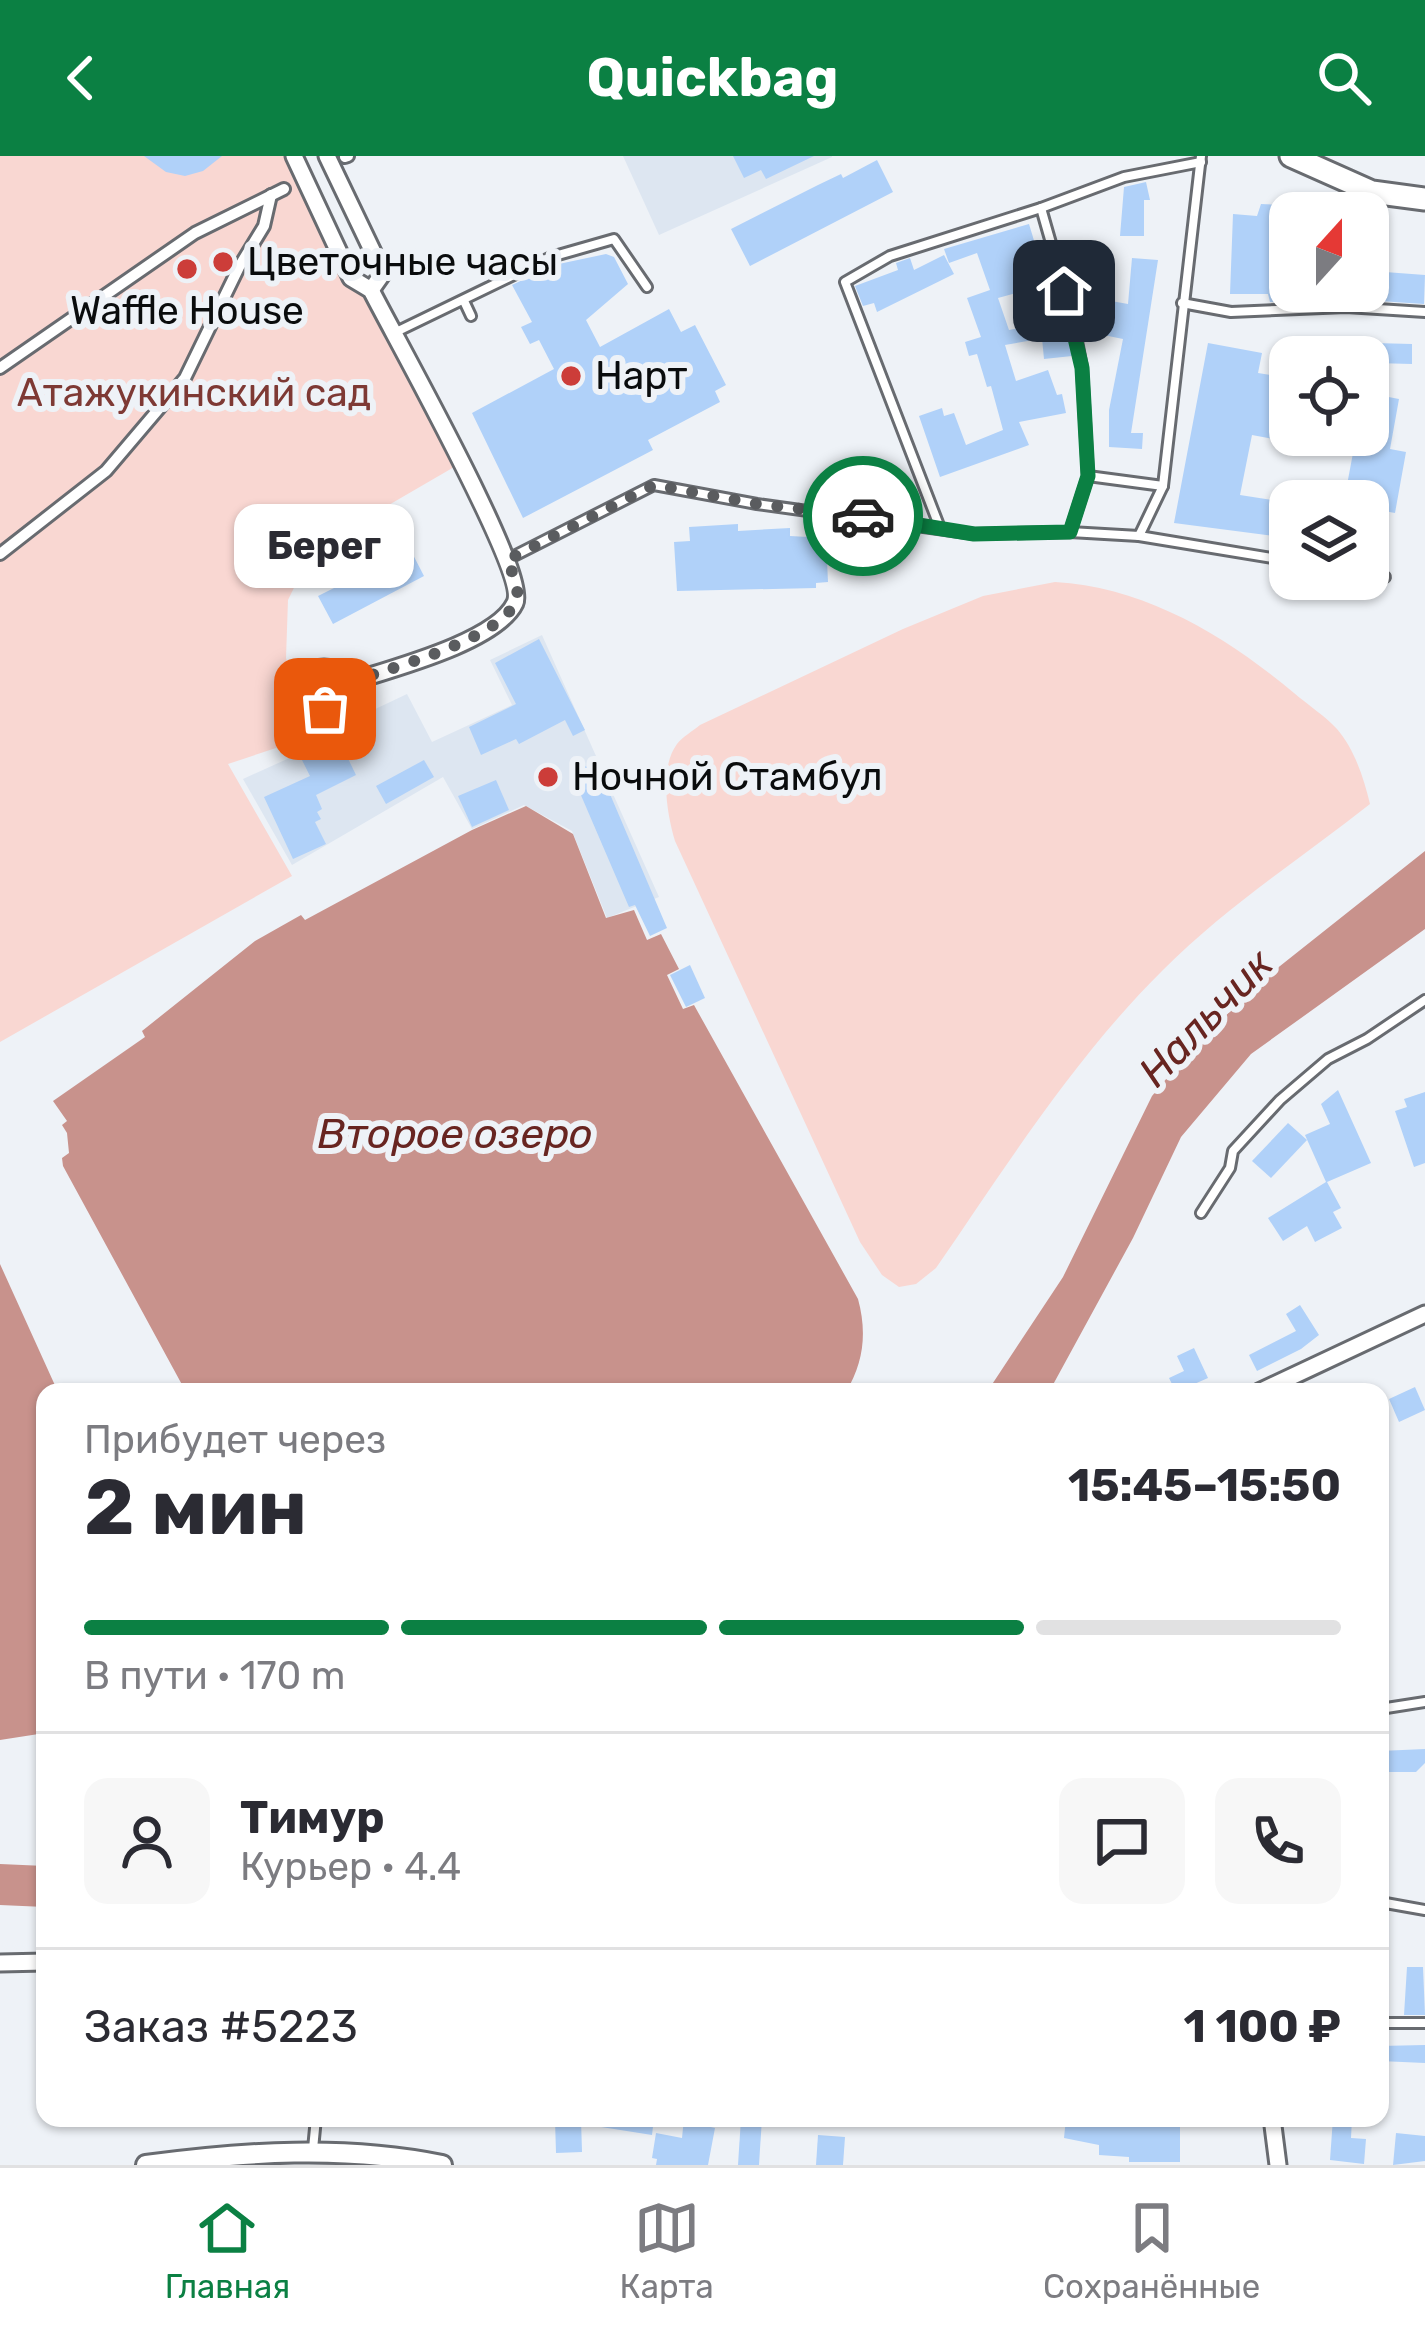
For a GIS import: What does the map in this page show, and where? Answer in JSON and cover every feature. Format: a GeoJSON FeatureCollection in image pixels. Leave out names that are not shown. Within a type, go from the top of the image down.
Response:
{"type":"FeatureCollection","features":[{"type":"Feature","properties":{"kind":"main road"},"geometry":{"type":"LineString","coordinates":[[1291,156],[1372,192],[1425,199]]}},
{"type":"Feature","properties":{"kind":"street"},"geometry":{"type":"LineString","coordinates":[[294,156],[351,278],[371,290],[507,560],[518,592],[499,623],[458,644],[344,684]]}},
{"type":"Feature","properties":{"kind":"street"},"geometry":{"type":"LineString","coordinates":[[327,156],[383,273],[371,290]]}},
{"type":"Feature","properties":{"kind":"street"},"geometry":{"type":"LineString","coordinates":[[0,368],[195,233],[284,189]]}},
{"type":"Feature","properties":{"kind":"street"},"geometry":{"type":"LineString","coordinates":[[0,554],[106,471],[185,378],[265,226],[271,195]]}},
{"type":"Feature","properties":{"kind":"street"},"geometry":{"type":"LineString","coordinates":[[1280,1383],[1425,1313]]}},
{"type":"Feature","properties":{"kind":"street"},"geometry":{"type":"LineString","coordinates":[[0,1963],[36,1962]]}},
{"type":"Feature","properties":{"kind":"street"},"geometry":{"type":"LineString","coordinates":[[1274,2127],[1278,2165]]}},
{"type":"Feature","properties":{"kind":"street"},"geometry":{"type":"LineString","coordinates":[[146,2165],[312,2151],[385,2155],[442,2165]]}},
{"type":"Feature","properties":{"kind":"lane"},"geometry":{"type":"LineString","coordinates":[[940,528],[844,283],[890,256],[1124,177],[1201,159],[1163,485],[1139,536]]}},
{"type":"Feature","properties":{"kind":"lane"},"geometry":{"type":"LineString","coordinates":[[1041,208],[1082,368],[1088,476],[1070,532]]}},
{"type":"Feature","properties":{"kind":"lane"},"geometry":{"type":"LineString","coordinates":[[393,334],[551,257],[614,239],[647,287]]}},
{"type":"Feature","properties":{"kind":"lane"},"geometry":{"type":"LineString","coordinates":[[464,301],[471,316]]}},
{"type":"Feature","properties":{"kind":"lane"},"geometry":{"type":"LineString","coordinates":[[1182,303],[1231,312],[1346,308],[1425,312]]}},
{"type":"Feature","properties":{"kind":"lane"},"geometry":{"type":"LineString","coordinates":[[1088,476],[1163,485]]}},
{"type":"Feature","properties":{"kind":"lane"},"geometry":{"type":"LineString","coordinates":[[507,560],[654,485],[974,534],[1139,536],[1269,558]]}},
{"type":"Feature","properties":{"kind":"lane"},"geometry":{"type":"LineString","coordinates":[[1201,1213],[1230,1168],[1234,1151],[1280,1100],[1328,1058],[1367,1039],[1425,1000]]}},
{"type":"Feature","properties":{"kind":"lane"},"geometry":{"type":"LineString","coordinates":[[1389,1708],[1425,1702]]}},
{"type":"Feature","properties":{"kind":"lane"},"geometry":{"type":"LineString","coordinates":[[1389,1904],[1425,1910]]}},
{"type":"Feature","properties":{"kind":"lane"},"geometry":{"type":"LineString","coordinates":[[1389,2023],[1425,2023]]}},
{"type":"Feature","properties":{"kind":"lane"},"geometry":{"type":"LineString","coordinates":[[312,2151],[315,2127]]}},
{"type":"Feature","properties":{"kind":"shaded area"},"geometry":{"type":"Polygon","coordinates":[[[623,156],[832,156],[832,157],[659,235],[623,156]]]}},
{"type":"Feature","properties":{"kind":"shaded area"},"geometry":{"type":"Polygon","coordinates":[[[542,635],[659,897],[607,918],[572,831],[524,805],[472,829],[443,777],[292,865],[243,779],[296,755],[310,740],[407,694],[432,742],[512,705],[490,660],[542,635]]]}},
{"type":"Feature","properties":{"kind":"green space","name":"Атажукинский сад"},"geometry":{"type":"Polygon","coordinates":[[[0,156],[294,156],[351,278],[371,290],[461,463],[313,549],[288,600],[286,658],[309,737],[228,764],[292,876],[0,1042],[0,156]]]}},
{"type":"Feature","properties":{"kind":"green space"},"geometry":{"type":"Polygon","coordinates":[[[1055,582],[1121,593],[1152,604],[1241,652],[1337,729],[1354,755],[1370,804],[1238,904],[1163,970],[1071,1076],[936,1268],[916,1284],[899,1287],[882,1275],[860,1242],[675,841],[667,805],[668,766],[677,744],[700,725],[983,596],[1055,582]]]}},
{"type":"Feature","properties":{"kind":"water","name":"Второе озеро"},"geometry":{"type":"Polygon","coordinates":[[[526,806],[573,834],[606,918],[634,910],[647,940],[661,934],[679,969],[667,975],[683,1009],[694,1005],[858,1299],[862,1347],[850,1383],[181,1383],[63,1166],[62,1158],[69,1153],[62,1125],[67,1121],[53,1101],[145,1037],[142,1031],[255,941],[301,915],[305,920],[526,806]]]}},
{"type":"Feature","properties":{"kind":"water"},"geometry":{"type":"Polygon","coordinates":[[[1425,851],[1425,929],[1251,1054],[1181,1137],[1133,1238],[1054,1383],[993,1383],[1063,1277],[1152,1096],[1196,1043],[1275,970],[1425,851]]]}},
{"type":"Feature","properties":{"kind":"water"},"geometry":{"type":"Polygon","coordinates":[[[0,1264],[54,1383],[36,1383],[36,1734],[0,1740],[0,1264]]]}},
{"type":"Feature","properties":{"kind":"water"},"geometry":{"type":"Polygon","coordinates":[[[0,1864],[36,1866],[36,1907],[0,1905],[0,1864]]]}},
{"type":"Feature","properties":{"kind":"building"},"geometry":{"type":"Polygon","coordinates":[[[144,156],[222,156],[203,171],[185,176],[166,172],[144,156]]]}},
{"type":"Feature","properties":{"kind":"building"},"geometry":{"type":"Polygon","coordinates":[[[733,156],[814,156],[766,179],[761,170],[744,178],[733,156]]]}},
{"type":"Feature","properties":{"kind":"building"},"geometry":{"type":"Polygon","coordinates":[[[877,160],[893,192],[750,266],[731,229],[877,160]]]}},
{"type":"Feature","properties":{"kind":"building"},"geometry":{"type":"Polygon","coordinates":[[[1146,182],[1150,200],[1144,200],[1144,236],[1120,236],[1124,187],[1146,182]]]}},
{"type":"Feature","properties":{"kind":"building"},"geometry":{"type":"Polygon","coordinates":[[[1261,204],[1269,204],[1269,298],[1268,294],[1230,294],[1233,214],[1257,216],[1261,204]]]}},
{"type":"Feature","properties":{"kind":"building"},"geometry":{"type":"Polygon","coordinates":[[[1029,224],[1042,267],[1025,272],[1030,289],[998,298],[1009,330],[1036,325],[1039,339],[1005,345],[1016,381],[1048,370],[1057,395],[1062,394],[1066,413],[1019,422],[1029,445],[940,477],[919,416],[942,408],[944,416],[954,413],[966,445],[1003,430],[991,386],[987,387],[977,354],[969,356],[965,342],[981,337],[967,298],[990,290],[977,253],[949,263],[944,249],[1029,224]]]}},
{"type":"Feature","properties":{"kind":"building"},"geometry":{"type":"Polygon","coordinates":[[[1080,252],[1083,270],[1094,268],[1100,299],[1128,304],[1132,258],[1158,260],[1131,433],[1143,433],[1142,449],[1109,447],[1109,410],[1123,339],[1084,331],[1063,255],[1080,252]]]}},
{"type":"Feature","properties":{"kind":"building"},"geometry":{"type":"Polygon","coordinates":[[[606,254],[614,257],[628,284],[586,320],[600,347],[669,309],[681,332],[695,325],[726,385],[715,391],[720,402],[648,440],[653,450],[523,518],[472,413],[554,369],[539,340],[530,344],[521,327],[532,322],[512,285],[554,265],[606,254]]]}},
{"type":"Feature","properties":{"kind":"building"},"geometry":{"type":"Polygon","coordinates":[[[944,255],[954,274],[877,312],[874,303],[863,306],[855,286],[898,270],[896,263],[910,258],[914,270],[944,255]]]}},
{"type":"Feature","properties":{"kind":"building"},"geometry":{"type":"Polygon","coordinates":[[[1389,272],[1425,275],[1424,304],[1389,302],[1389,272]]]}},
{"type":"Feature","properties":{"kind":"building"},"geometry":{"type":"Polygon","coordinates":[[[1065,324],[1072,356],[1044,359],[1041,328],[1065,324]]]}},
{"type":"Feature","properties":{"kind":"building"},"geometry":{"type":"Polygon","coordinates":[[[1208,343],[1262,353],[1258,373],[1269,375],[1269,438],[1252,435],[1240,495],[1269,500],[1269,535],[1174,523],[1208,343]]]}},
{"type":"Feature","properties":{"kind":"building"},"geometry":{"type":"Polygon","coordinates":[[[1389,343],[1412,344],[1412,364],[1389,363],[1389,343]]]}},
{"type":"Feature","properties":{"kind":"building"},"geometry":{"type":"Polygon","coordinates":[[[1389,397],[1399,399],[1390,449],[1406,452],[1395,513],[1389,512],[1389,480],[1348,480],[1352,456],[1389,456],[1389,397]]]}},
{"type":"Feature","properties":{"kind":"building"},"geometry":{"type":"Polygon","coordinates":[[[738,524],[738,531],[790,528],[790,536],[826,538],[828,582],[816,583],[816,588],[677,591],[674,542],[690,541],[689,527],[738,524]]]}},
{"type":"Feature","properties":{"kind":"building"},"geometry":{"type":"Polygon","coordinates":[[[409,547],[424,576],[333,624],[318,596],[348,581],[342,570],[344,561],[358,561],[363,571],[409,547]]]}},
{"type":"Feature","properties":{"kind":"building"},"geometry":{"type":"Polygon","coordinates":[[[539,639],[585,730],[573,736],[565,720],[519,744],[516,739],[481,755],[469,727],[516,704],[495,663],[539,639]]]}},
{"type":"Feature","properties":{"kind":"building"},"geometry":{"type":"Polygon","coordinates":[[[337,736],[356,775],[316,795],[322,809],[317,812],[321,819],[315,822],[326,844],[293,859],[264,797],[310,776],[299,754],[337,736]]]}},
{"type":"Feature","properties":{"kind":"building"},"geometry":{"type":"Polygon","coordinates":[[[424,760],[434,777],[386,804],[376,786],[424,760]]]}},
{"type":"Feature","properties":{"kind":"building"},"geometry":{"type":"Polygon","coordinates":[[[585,766],[601,773],[667,928],[650,936],[635,905],[629,907],[571,772],[585,766]]]}},
{"type":"Feature","properties":{"kind":"building"},"geometry":{"type":"Polygon","coordinates":[[[496,780],[509,810],[472,827],[458,796],[496,780]]]}},
{"type":"Feature","properties":{"kind":"building"},"geometry":{"type":"Polygon","coordinates":[[[690,965],[705,998],[686,1007],[670,975],[690,965]]]}},
{"type":"Feature","properties":{"kind":"building"},"geometry":{"type":"Polygon","coordinates":[[[1338,1090],[1371,1163],[1327,1182],[1341,1208],[1333,1212],[1342,1228],[1315,1242],[1307,1226],[1283,1241],[1268,1218],[1326,1182],[1305,1135],[1330,1124],[1321,1104],[1338,1090]]]}},
{"type":"Feature","properties":{"kind":"building"},"geometry":{"type":"Polygon","coordinates":[[[1425,1092],[1425,1163],[1414,1167],[1395,1111],[1407,1107],[1404,1099],[1425,1092]]]}},
{"type":"Feature","properties":{"kind":"building"},"geometry":{"type":"Polygon","coordinates":[[[1288,1123],[1307,1140],[1271,1178],[1252,1161],[1288,1123]]]}},
{"type":"Feature","properties":{"kind":"building"},"geometry":{"type":"Polygon","coordinates":[[[1300,1305],[1319,1335],[1257,1371],[1249,1355],[1296,1331],[1286,1314],[1300,1305]]]}},
{"type":"Feature","properties":{"kind":"building"},"geometry":{"type":"Polygon","coordinates":[[[1194,1348],[1208,1378],[1172,1383],[1169,1378],[1184,1371],[1177,1356],[1194,1348]]]}},
{"type":"Feature","properties":{"kind":"building"},"geometry":{"type":"Polygon","coordinates":[[[1415,1387],[1425,1410],[1399,1422],[1389,1399],[1415,1387]]]}},
{"type":"Feature","properties":{"kind":"building"},"geometry":{"type":"Polygon","coordinates":[[[1425,1749],[1425,1763],[1416,1772],[1389,1772],[1389,1751],[1425,1749]]]}},
{"type":"Feature","properties":{"kind":"building"},"geometry":{"type":"Polygon","coordinates":[[[1407,1967],[1423,1967],[1425,2015],[1404,2015],[1407,1967]]]}},
{"type":"Feature","properties":{"kind":"building"},"geometry":{"type":"Polygon","coordinates":[[[1425,2045],[1425,2063],[1389,2061],[1389,2046],[1425,2045]]]}},
{"type":"Feature","properties":{"kind":"building"},"geometry":{"type":"Polygon","coordinates":[[[555,2127],[581,2127],[582,2152],[556,2153],[555,2127]]]}},
{"type":"Feature","properties":{"kind":"building"},"geometry":{"type":"Polygon","coordinates":[[[601,2127],[653,2127],[652,2135],[601,2127]]]}},
{"type":"Feature","properties":{"kind":"building"},"geometry":{"type":"Polygon","coordinates":[[[683,2127],[715,2128],[708,2165],[656,2165],[657,2159],[652,2158],[656,2133],[682,2138],[683,2127]]]}},
{"type":"Feature","properties":{"kind":"building"},"geometry":{"type":"Polygon","coordinates":[[[740,2127],[761,2127],[759,2165],[738,2165],[740,2127]]]}},
{"type":"Feature","properties":{"kind":"building"},"geometry":{"type":"Polygon","coordinates":[[[1065,2127],[1180,2127],[1180,2162],[1129,2162],[1129,2157],[1099,2155],[1099,2145],[1064,2138],[1065,2127]]]}},
{"type":"Feature","properties":{"kind":"building"},"geometry":{"type":"Polygon","coordinates":[[[1332,2127],[1352,2127],[1351,2138],[1366,2139],[1364,2164],[1330,2160],[1332,2127]]]}},
{"type":"Feature","properties":{"kind":"building"},"geometry":{"type":"Polygon","coordinates":[[[1396,2133],[1425,2136],[1425,2161],[1393,2165],[1396,2133]]]}},
{"type":"Feature","properties":{"kind":"building"},"geometry":{"type":"Polygon","coordinates":[[[818,2135],[845,2137],[843,2165],[816,2165],[818,2135]]]}},
{"type":"Feature","properties":{"kind":"way so far"},"geometry":{"type":"LineString","coordinates":[[325,709],[343,696],[344,684],[458,644],[499,623],[518,592],[507,560],[654,485],[757,504],[863,516]]}},
{"type":"Feature","properties":{"kind":"place","name":"Цветочные часы"},"geometry":{"type":"Point","coordinates":[223,262]}},
{"type":"Feature","properties":{"kind":"place","name":"Waffle House"},"geometry":{"type":"Point","coordinates":[187,269]}},
{"type":"Feature","properties":{"kind":"place","name":"Нарт"},"geometry":{"type":"Point","coordinates":[571,376]}},
{"type":"Feature","properties":{"kind":"place","name":"Берег"},"geometry":{"type":"Point","coordinates":[325,709]}},
{"type":"Feature","properties":{"kind":"place","name":"Ночной Стамбул"},"geometry":{"type":"Point","coordinates":[548,777]}},
{"type":"Feature","properties":{"kind":"route"},"geometry":{"type":"LineString","coordinates":[[863,516],[974,534],[1070,532],[1088,476],[1082,368],[1064,291]]}},
{"type":"Feature","properties":{"kind":"water label","name":"Нальчик"},"geometry":{"type":"Point","coordinates":[1206,1018]}}]}
